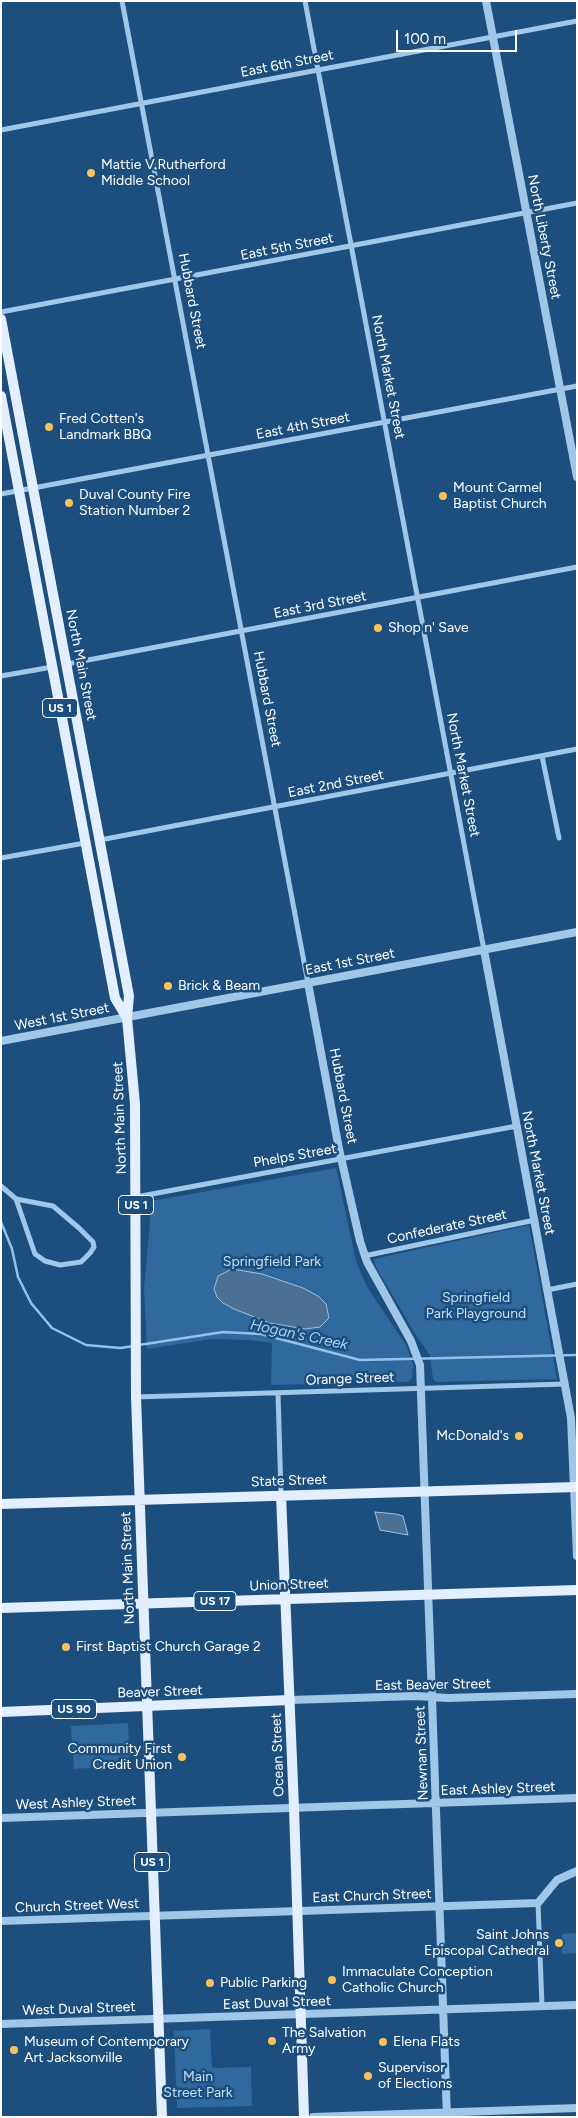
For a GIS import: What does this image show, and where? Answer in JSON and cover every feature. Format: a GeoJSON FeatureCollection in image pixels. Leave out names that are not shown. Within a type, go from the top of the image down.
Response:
{"type":"FeatureCollection","features":[{"type":"Feature","properties":{"kind":"main road","name":"North Main Street"},"geometry":{"type":"LineString","coordinates":[[1,319],[129,996],[127,1018],[135,1104],[134,1333],[162,2117]]}},
{"type":"Feature","properties":{"kind":"main road","name":"North Main Street"},"geometry":{"type":"LineString","coordinates":[[1,396],[115,998],[127,1018]]}},
{"type":"Feature","properties":{"kind":"main road","name":"State Street"},"geometry":{"type":"LineString","coordinates":[[1,1504],[575,1487]]}},
{"type":"Feature","properties":{"kind":"main road","name":"Ocean Street"},"geometry":{"type":"LineString","coordinates":[[282,1495],[304,2117]]}},
{"type":"Feature","properties":{"kind":"main road","name":"Union Street"},"geometry":{"type":"LineString","coordinates":[[1,1608],[577,1590]]}},
{"type":"Feature","properties":{"kind":"main road","name":"Beaver Street"},"geometry":{"type":"LineString","coordinates":[[1,1712],[290,1700]]}},
{"type":"Feature","properties":{"kind":"street","name":"Hubbard Street"},"geometry":{"type":"LineString","coordinates":[[122,1],[339,1149],[343,1159],[364,1256],[416,1352],[420,1366],[422,1388]]}},
{"type":"Feature","properties":{"kind":"street","name":"North Market Street"},"geometry":{"type":"LineString","coordinates":[[304,1],[566,1384],[574,1445],[577,1556]]}},
{"type":"Feature","properties":{"kind":"street","name":"North Liberty Street"},"geometry":{"type":"LineString","coordinates":[[486,1],[577,477]]}},
{"type":"Feature","properties":{"kind":"street","name":"East 6th Street"},"geometry":{"type":"LineString","coordinates":[[1,130],[577,21]]}},
{"type":"Feature","properties":{"kind":"street","name":"East 5th Street"},"geometry":{"type":"LineString","coordinates":[[1,312],[577,203]]}},
{"type":"Feature","properties":{"kind":"street","name":"East 4th Street"},"geometry":{"type":"LineString","coordinates":[[1,494],[577,386]]}},
{"type":"Feature","properties":{"kind":"street","name":"East 3rd Street"},"geometry":{"type":"LineString","coordinates":[[67,664],[577,567]]}},
{"type":"Feature","properties":{"kind":"street"},"geometry":{"type":"LineString","coordinates":[[1,676],[53,667]]}},
{"type":"Feature","properties":{"kind":"street","name":"East 2nd Street"},"geometry":{"type":"LineString","coordinates":[[100,840],[577,749]]}},
{"type":"Feature","properties":{"kind":"street"},"geometry":{"type":"LineString","coordinates":[[542,756],[559,838]]}},
{"type":"Feature","properties":{"kind":"street"},"geometry":{"type":"LineString","coordinates":[[1,858],[86,842]]}},
{"type":"Feature","properties":{"kind":"street","name":"East 1st Street"},"geometry":{"type":"LineString","coordinates":[[127,1018],[577,932]]}},
{"type":"Feature","properties":{"kind":"street","name":"West 1st Street"},"geometry":{"type":"LineString","coordinates":[[1,1041],[127,1018]]}},
{"type":"Feature","properties":{"kind":"street","name":"Phelps Street"},"geometry":{"type":"LineString","coordinates":[[136,1197],[517,1126]]}},
{"type":"Feature","properties":{"kind":"street"},"geometry":{"type":"LineString","coordinates":[[1,1186],[16,1199],[52,1206],[79,1228],[92,1242],[94,1247],[90,1254],[80,1262],[60,1265],[45,1261],[35,1254],[16,1199]]}},
{"type":"Feature","properties":{"kind":"street","name":"Confederate Street"},"geometry":{"type":"LineString","coordinates":[[364,1256],[535,1220]]}},
{"type":"Feature","properties":{"kind":"street"},"geometry":{"type":"LineString","coordinates":[[547,1290],[577,1284]]}},
{"type":"Feature","properties":{"kind":"street","name":"Orange Street"},"geometry":{"type":"LineString","coordinates":[[136,1397],[566,1384]]}},
{"type":"Feature","properties":{"kind":"street","name":"Newnan Street"},"geometry":{"type":"LineString","coordinates":[[422,1388],[447,2115]]}},
{"type":"Feature","properties":{"kind":"street","name":"Ocean Street"},"geometry":{"type":"LineString","coordinates":[[278,1393],[282,1495]]}},
{"type":"Feature","properties":{"kind":"street","name":"East Beaver Street"},"geometry":{"type":"LineString","coordinates":[[290,1700],[577,1694]]}},
{"type":"Feature","properties":{"kind":"street","name":"East Ashley Street"},"geometry":{"type":"LineString","coordinates":[[151,1813],[577,1798]]}},
{"type":"Feature","properties":{"kind":"street","name":"West Ashley Street"},"geometry":{"type":"LineString","coordinates":[[1,1818],[151,1813]]}},
{"type":"Feature","properties":{"kind":"street"},"geometry":{"type":"LineString","coordinates":[[542,2006],[538,1903],[557,1880],[577,1871]]}},
{"type":"Feature","properties":{"kind":"street","name":"East Church Street"},"geometry":{"type":"LineString","coordinates":[[154,1916],[538,1903]]}},
{"type":"Feature","properties":{"kind":"street","name":"Church Street West"},"geometry":{"type":"LineString","coordinates":[[1,1921],[154,1916]]}},
{"type":"Feature","properties":{"kind":"street","name":"East Duval Street"},"geometry":{"type":"LineString","coordinates":[[157,2019],[577,2005]]}},
{"type":"Feature","properties":{"kind":"street","name":"West Duval Street"},"geometry":{"type":"LineString","coordinates":[[1,2024],[157,2019]]}},
{"type":"Feature","properties":{"kind":"street"},"geometry":{"type":"LineString","coordinates":[[313,2117],[447,2115],[577,2108]]}},
{"type":"Feature","properties":{"kind":"green space","name":"Springfield Park"},"geometry":{"type":"Polygon","coordinates":[[[336,1168],[356,1261],[367,1287],[406,1345],[413,1365],[412,1378],[407,1382],[271,1385],[272,1343],[211,1339],[147,1349],[144,1289],[152,1201],[336,1168]]]}},
{"type":"Feature","properties":{"kind":"green space","name":"Springfield Park Playground"},"geometry":{"type":"Polygon","coordinates":[[[529,1225],[557,1379],[436,1382],[433,1379],[430,1355],[417,1337],[376,1267],[374,1259],[529,1225]]]}},
{"type":"Feature","properties":{"kind":"green space"},"geometry":{"type":"Polygon","coordinates":[[[128,1723],[130,1765],[74,1769],[71,1726],[128,1723]]]}},
{"type":"Feature","properties":{"kind":"green space"},"geometry":{"type":"Polygon","coordinates":[[[577,1933],[577,1953],[562,1954],[562,1934],[577,1933]]]}},
{"type":"Feature","properties":{"kind":"green space","name":"Main Street Park"},"geometry":{"type":"Polygon","coordinates":[[[210,2029],[212,2068],[251,2067],[252,2106],[177,2108],[174,2031],[210,2029]]]}},
{"type":"Feature","properties":{"kind":"shaded area"},"geometry":{"type":"Polygon","coordinates":[[[232,1269],[262,1274],[303,1288],[318,1296],[326,1304],[329,1318],[320,1327],[305,1329],[270,1323],[234,1309],[217,1297],[214,1289],[218,1276],[232,1269]]]}},
{"type":"Feature","properties":{"kind":"shaded area"},"geometry":{"type":"Polygon","coordinates":[[[375,1512],[403,1516],[408,1535],[380,1530],[375,1512]]]}},
{"type":"Feature","properties":{"kind":"waterway","name":"Hogan's Creek"},"geometry":{"type":"LineString","coordinates":[[1,1222],[12,1249],[18,1277],[31,1303],[52,1328],[86,1345],[120,1348],[134,1346]]}},
{"type":"Feature","properties":{"kind":"waterway","name":"Hogan's Creek"},"geometry":{"type":"LineString","coordinates":[[139,1345],[223,1332],[261,1334],[360,1360],[577,1355]]}},
{"type":"Feature","properties":{"kind":"place","name":"Mattie V.Rutherford Middle School"},"geometry":{"type":"Point","coordinates":[91,173]}},
{"type":"Feature","properties":{"kind":"place","name":"Fred Cotten's Landmark BBQ"},"geometry":{"type":"Point","coordinates":[49,427]}},
{"type":"Feature","properties":{"kind":"place","name":"Mount Carmel Baptist Church"},"geometry":{"type":"Point","coordinates":[443,496]}},
{"type":"Feature","properties":{"kind":"place","name":"Duval County Fire Station Number 2"},"geometry":{"type":"Point","coordinates":[69,503]}},
{"type":"Feature","properties":{"kind":"place","name":"Shop n' Save"},"geometry":{"type":"Point","coordinates":[378,628]}},
{"type":"Feature","properties":{"kind":"place","name":"Brick & Beam"},"geometry":{"type":"Point","coordinates":[168,986]}},
{"type":"Feature","properties":{"kind":"place","name":"McDonald's"},"geometry":{"type":"Point","coordinates":[519,1436]}},
{"type":"Feature","properties":{"kind":"place","name":"First Baptist Church Garage 2"},"geometry":{"type":"Point","coordinates":[66,1647]}},
{"type":"Feature","properties":{"kind":"place","name":"Community First Credit Union"},"geometry":{"type":"Point","coordinates":[182,1757]}},
{"type":"Feature","properties":{"kind":"place","name":"Saint Johns Episcopal Cathedral"},"geometry":{"type":"Point","coordinates":[559,1943]}},
{"type":"Feature","properties":{"kind":"place","name":"Immaculate Conception Catholic Church"},"geometry":{"type":"Point","coordinates":[332,1980]}},
{"type":"Feature","properties":{"kind":"place","name":"Public Parking"},"geometry":{"type":"Point","coordinates":[210,1983]}},
{"type":"Feature","properties":{"kind":"place","name":"The Salvation Army"},"geometry":{"type":"Point","coordinates":[272,2041]}},
{"type":"Feature","properties":{"kind":"place","name":"Elena Flats"},"geometry":{"type":"Point","coordinates":[383,2042]}},
{"type":"Feature","properties":{"kind":"place","name":"Museum of Contemporary Art Jacksonville"},"geometry":{"type":"Point","coordinates":[14,2050]}},
{"type":"Feature","properties":{"kind":"place","name":"Supervisor of Elections"},"geometry":{"type":"Point","coordinates":[368,2076]}}]}
